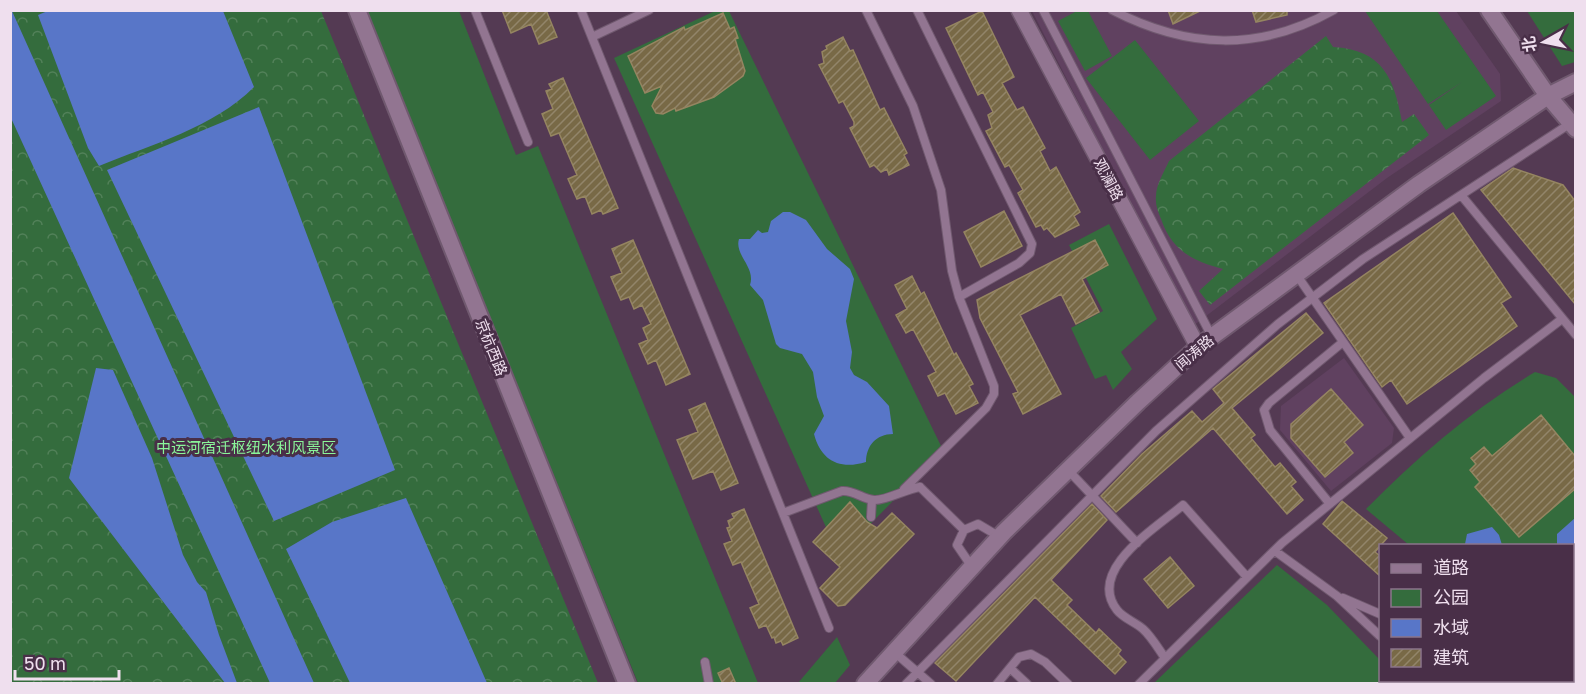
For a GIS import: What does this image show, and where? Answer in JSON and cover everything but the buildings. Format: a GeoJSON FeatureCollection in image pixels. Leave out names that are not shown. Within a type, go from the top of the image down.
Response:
{"type":"FeatureCollection","features":[{"type":"Feature","properties":{"kind":"street","name":"京杭西路"},"geometry":{"type":"LineString","coordinates":[[357,10],[627,684]]}},
{"type":"Feature","properties":{"kind":"street","name":"观澜路"},"geometry":{"type":"LineString","coordinates":[[1019,10],[1205,342]]}},
{"type":"Feature","properties":{"kind":"street"},"geometry":{"type":"LineString","coordinates":[[1489,10],[1548,96],[1573,126]]}},
{"type":"Feature","properties":{"kind":"street","name":"闻涛路"},"geometry":{"type":"LineString","coordinates":[[866,684],[893,651],[1000,537],[1205,342],[1419,184],[1548,96],[1575,82]]}},
{"type":"Feature","properties":{"kind":"lane"},"geometry":{"type":"LineString","coordinates":[[475,10],[528,142]]}},
{"type":"Feature","properties":{"kind":"lane"},"geometry":{"type":"LineString","coordinates":[[581,10],[829,628]]}},
{"type":"Feature","properties":{"kind":"lane"},"geometry":{"type":"LineString","coordinates":[[592,37],[649,10]]}},
{"type":"Feature","properties":{"kind":"lane"},"geometry":{"type":"LineString","coordinates":[[866,10],[913,106],[941,190],[950,261],[959,297],[993,379],[994,394],[986,408],[904,489]]}},
{"type":"Feature","properties":{"kind":"lane"},"geometry":{"type":"LineString","coordinates":[[917,10],[1032,244],[1030,253],[1019,263],[959,297]]}},
{"type":"Feature","properties":{"kind":"lane"},"geometry":{"type":"LineString","coordinates":[[1042,10],[1205,342]]}},
{"type":"Feature","properties":{"kind":"lane"},"geometry":{"type":"LineString","coordinates":[[1112,10],[1166,34],[1228,40],[1258,39],[1300,29],[1334,10]]}},
{"type":"Feature","properties":{"kind":"lane"},"geometry":{"type":"LineString","coordinates":[[906,684],[1156,431],[1278,324],[1363,259],[1573,126]]}},
{"type":"Feature","properties":{"kind":"lane"},"geometry":{"type":"LineString","coordinates":[[1461,195],[1575,334]]}},
{"type":"Feature","properties":{"kind":"lane"},"geometry":{"type":"LineString","coordinates":[[1295,274],[1410,438]]}},
{"type":"Feature","properties":{"kind":"lane"},"geometry":{"type":"LineString","coordinates":[[1139,684],[1275,551],[1410,438],[1562,320]]}},
{"type":"Feature","properties":{"kind":"lane"},"geometry":{"type":"LineString","coordinates":[[1330,504],[1270,430],[1264,410],[1269,403],[1342,342]]}},
{"type":"Feature","properties":{"kind":"lane"},"geometry":{"type":"LineString","coordinates":[[920,487],[930,464]]}},
{"type":"Feature","properties":{"kind":"lane"},"geometry":{"type":"LineString","coordinates":[[1068,470],[1137,543]]}},
{"type":"Feature","properties":{"kind":"lane"},"geometry":{"type":"LineString","coordinates":[[783,513],[842,491],[850,490],[872,500],[881,499],[904,489],[920,487]]}},
{"type":"Feature","properties":{"kind":"lane"},"geometry":{"type":"LineString","coordinates":[[920,487],[963,530]]}},
{"type":"Feature","properties":{"kind":"lane"},"geometry":{"type":"LineString","coordinates":[[871,517],[872,500]]}},
{"type":"Feature","properties":{"kind":"lane"},"geometry":{"type":"LineString","coordinates":[[1165,658],[1144,629],[1118,612],[1109,594],[1107,588],[1119,559],[1183,506],[1247,577]]}},
{"type":"Feature","properties":{"kind":"lane"},"geometry":{"type":"LineString","coordinates":[[972,567],[957,545],[963,530],[978,524],[1000,537]]}},
{"type":"Feature","properties":{"kind":"lane"},"geometry":{"type":"LineString","coordinates":[[1275,551],[1337,596],[1379,635]]}},
{"type":"Feature","properties":{"kind":"lane"},"geometry":{"type":"LineString","coordinates":[[1337,596],[1379,614]]}},
{"type":"Feature","properties":{"kind":"lane"},"geometry":{"type":"LineString","coordinates":[[893,651],[931,684]]}},
{"type":"Feature","properties":{"kind":"lane"},"geometry":{"type":"LineString","coordinates":[[997,684],[1019,657],[1031,654],[1045,662],[1068,684]]}},
{"type":"Feature","properties":{"kind":"lane"},"geometry":{"type":"LineString","coordinates":[[705,662],[709,684]]}},
{"type":"Feature","properties":{"kind":"lane"},"geometry":{"type":"LineString","coordinates":[[1011,668],[1027,684]]}},
{"type":"Feature","properties":{"kind":"shaded area"},"geometry":{"type":"Polygon","coordinates":[[[1032,11],[1456,11],[1500,74],[1501,101],[1387,178],[1193,326],[1032,11]]]}},
{"type":"Feature","properties":{"kind":"shaded area"},"geometry":{"type":"Polygon","coordinates":[[[1344,358],[1394,428],[1392,443],[1331,491],[1280,430],[1281,406],[1344,358]]]}},
{"type":"Feature","properties":{"kind":"green space","name":"中运河宿迁枢纽水利风景区"},"geometry":{"type":"Polygon","coordinates":[[[10,11],[321,11],[598,683],[11,683],[10,11]]]}},
{"type":"Feature","properties":{"kind":"green space"},"geometry":{"type":"Polygon","coordinates":[[[366,11],[459,11],[516,155],[538,146],[758,683],[638,683],[366,11]]]}},
{"type":"Feature","properties":{"kind":"green space"},"geometry":{"type":"Polygon","coordinates":[[[715,11],[729,11],[943,450],[839,556],[614,58],[715,11]]]}},
{"type":"Feature","properties":{"kind":"green space"},"geometry":{"type":"Polygon","coordinates":[[[1077,11],[1088,11],[1112,56],[1085,71],[1058,21],[1077,11]]]}},
{"type":"Feature","properties":{"kind":"green space"},"geometry":{"type":"Polygon","coordinates":[[[1365,11],[1437,11],[1496,96],[1446,130],[1429,105],[1462,82],[1428,104],[1365,11]]]}},
{"type":"Feature","properties":{"kind":"green space"},"geometry":{"type":"Polygon","coordinates":[[[1527,11],[1575,11],[1575,62],[1562,66],[1527,11]]]}},
{"type":"Feature","properties":{"kind":"green space"},"geometry":{"type":"Polygon","coordinates":[[[1326,36],[1333,47],[1350,49],[1375,60],[1390,80],[1402,122],[1414,114],[1429,135],[1210,305],[1199,291],[1223,269],[1193,258],[1171,239],[1156,205],[1156,192],[1161,178],[1169,161],[1326,36]]]}},
{"type":"Feature","properties":{"kind":"green space"},"geometry":{"type":"Polygon","coordinates":[[[1135,40],[1199,121],[1150,160],[1086,78],[1135,40]]]}},
{"type":"Feature","properties":{"kind":"green space"},"geometry":{"type":"Polygon","coordinates":[[[1109,224],[1157,319],[1121,352],[1132,369],[1113,390],[1106,375],[1095,379],[1071,328],[1103,311],[1069,245],[1109,224]]]}},
{"type":"Feature","properties":{"kind":"green space"},"geometry":{"type":"Polygon","coordinates":[[[1535,372],[1556,378],[1575,397],[1575,683],[1543,682],[1574,682],[1574,544],[1408,544],[1366,509],[1446,435],[1512,386],[1535,372]]]}},
{"type":"Feature","properties":{"kind":"green space"},"geometry":{"type":"Polygon","coordinates":[[[1277,565],[1327,605],[1379,659],[1379,682],[1403,683],[1154,683],[1277,565]]]}},
{"type":"Feature","properties":{"kind":"green space"},"geometry":{"type":"Polygon","coordinates":[[[837,637],[850,665],[835,683],[798,683],[837,637]]]}},
{"type":"Feature","properties":{"kind":"water"},"geometry":{"type":"Polygon","coordinates":[[[50,10],[223,11],[254,87],[220,114],[201,124],[99,166],[88,148],[38,15],[50,10]]]}},
{"type":"Feature","properties":{"kind":"water"},"geometry":{"type":"Polygon","coordinates":[[[10,11],[12,11],[314,683],[270,683],[11,118],[10,11]]]}},
{"type":"Feature","properties":{"kind":"water"},"geometry":{"type":"Polygon","coordinates":[[[259,107],[395,470],[274,521],[107,170],[259,107]]]}},
{"type":"Feature","properties":{"kind":"water"},"geometry":{"type":"Polygon","coordinates":[[[783,212],[790,212],[806,220],[827,249],[850,269],[854,279],[846,321],[852,352],[850,368],[854,375],[867,382],[889,406],[893,434],[882,436],[873,442],[866,456],[866,462],[840,464],[821,451],[814,434],[824,416],[817,397],[813,372],[802,354],[780,348],[776,344],[763,300],[750,285],[750,272],[739,250],[739,239],[750,239],[758,230],[762,233],[768,232],[771,221],[783,212]]]}},
{"type":"Feature","properties":{"kind":"water"},"geometry":{"type":"Polygon","coordinates":[[[96,368],[113,370],[152,458],[183,555],[197,582],[206,592],[237,683],[225,683],[69,478],[96,368]]]}},
{"type":"Feature","properties":{"kind":"water"},"geometry":{"type":"Polygon","coordinates":[[[406,498],[487,683],[350,683],[286,549],[332,522],[406,498]]]}},
{"type":"Feature","properties":{"kind":"water"},"geometry":{"type":"Polygon","coordinates":[[[1575,518],[1576,596],[1574,597],[1574,544],[1557,544],[1557,534],[1575,518]]]}},
{"type":"Feature","properties":{"kind":"water"},"geometry":{"type":"Polygon","coordinates":[[[1492,527],[1499,535],[1502,544],[1465,544],[1467,534],[1492,527]]]}}]}
